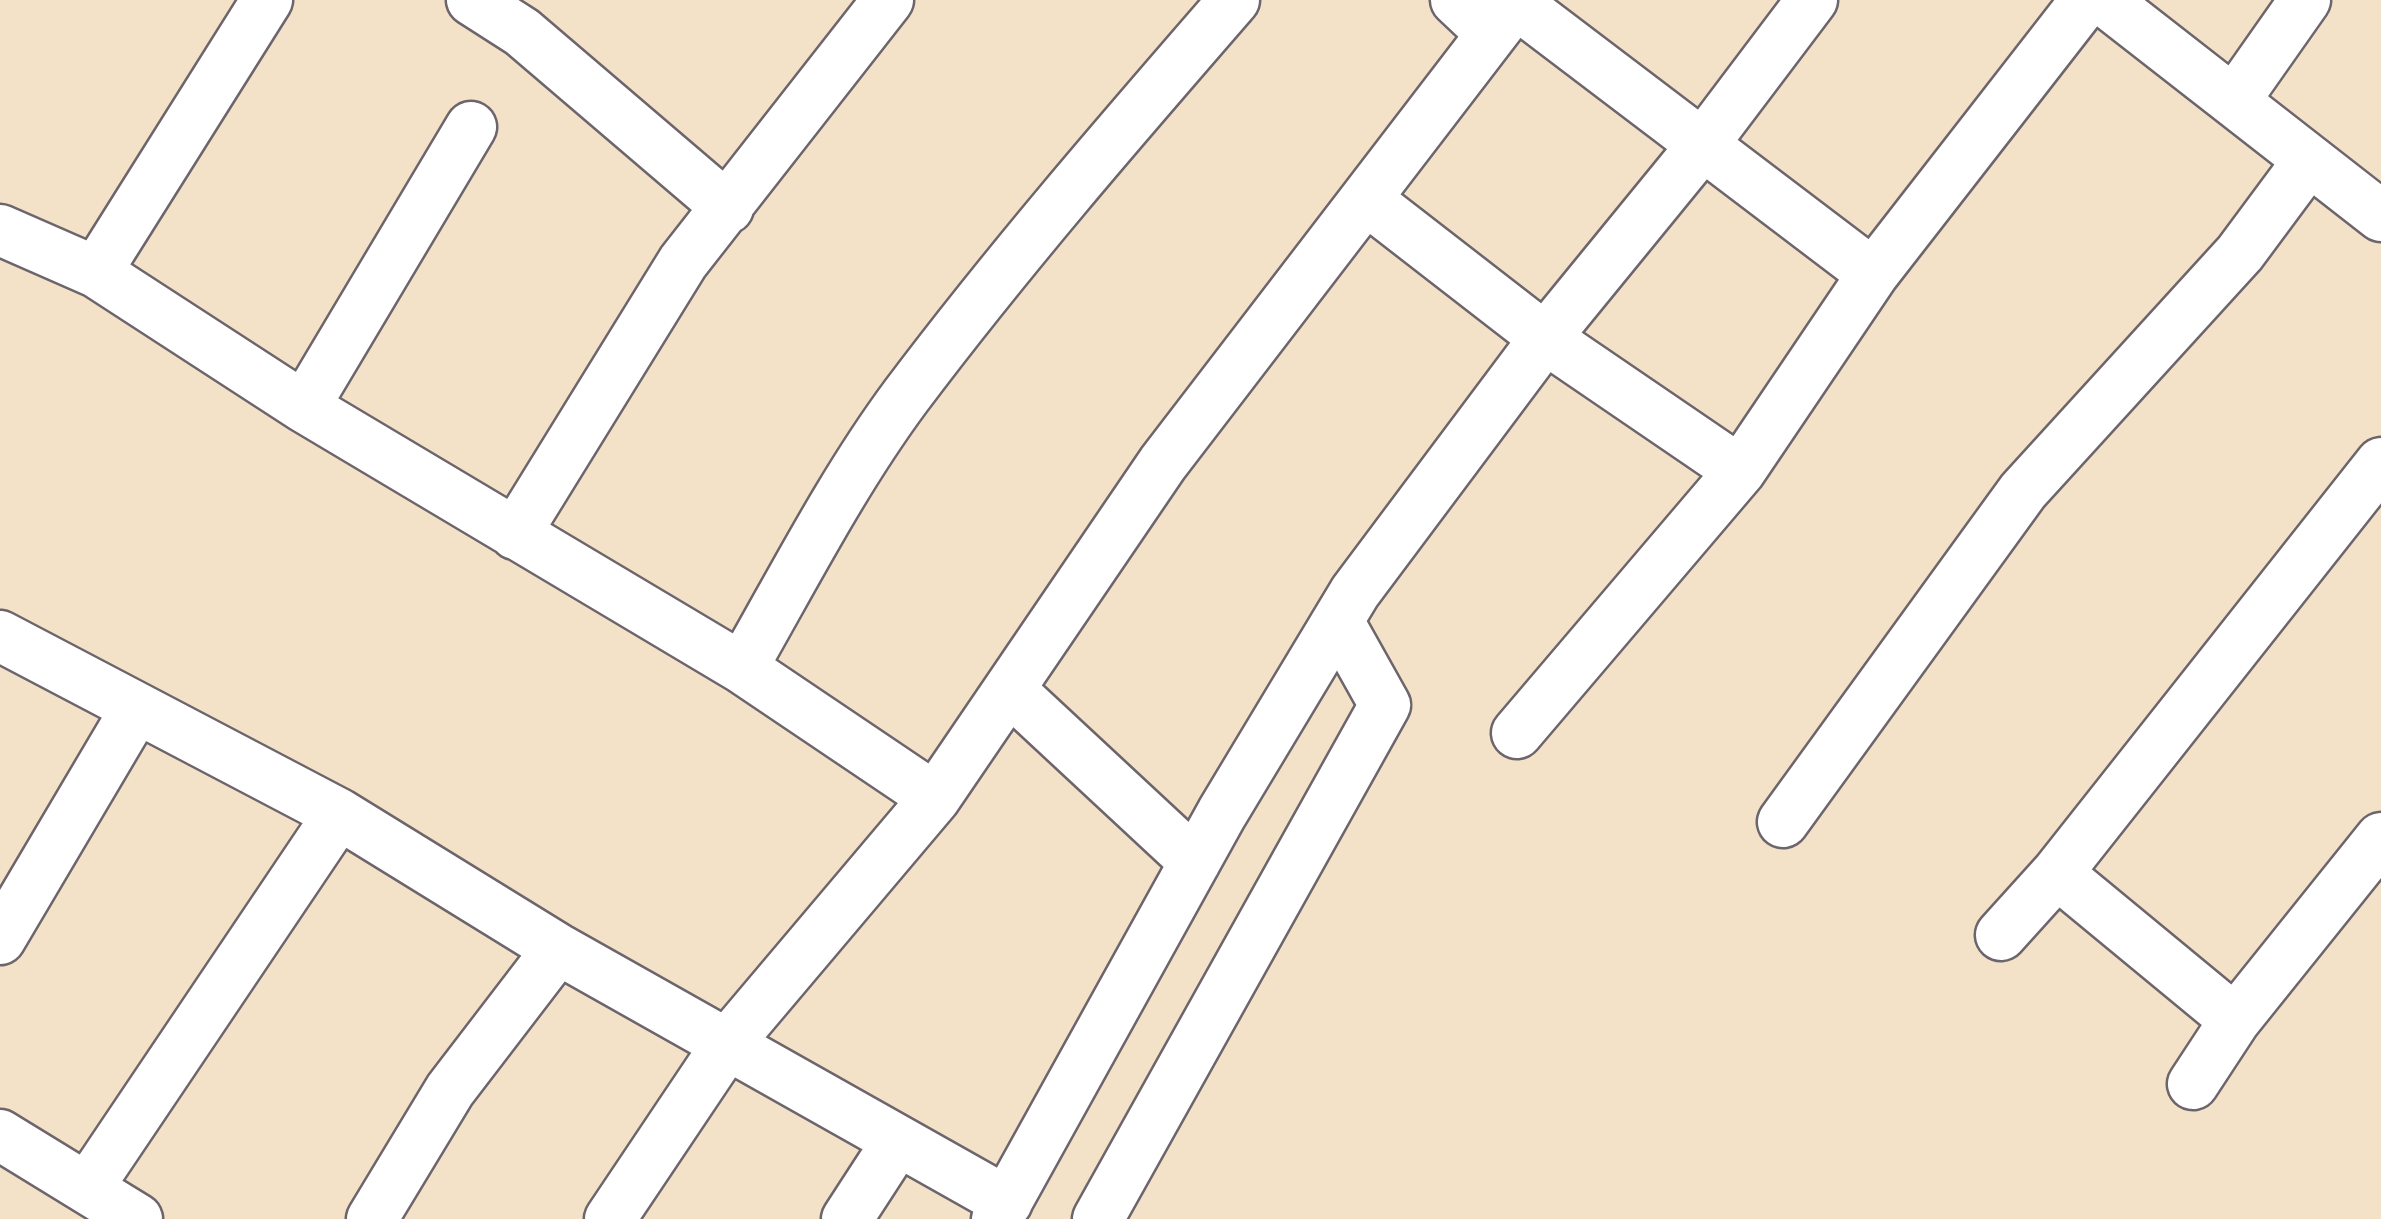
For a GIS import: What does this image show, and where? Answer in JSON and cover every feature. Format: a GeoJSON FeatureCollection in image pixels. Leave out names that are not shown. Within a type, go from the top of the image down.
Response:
{"type":"FeatureCollection","features":[{"type":"Feature","properties":{"kind":"street"},"geometry":{"type":"LineString","coordinates":[[96,272],[268,0]]}},
{"type":"Feature","properties":{"kind":"street"},"geometry":{"type":"LineString","coordinates":[[472,0],[533,16],[728,208]]}},
{"type":"Feature","properties":{"kind":"street"},"geometry":{"type":"LineString","coordinates":[[515,534],[683,262],[888,0]]}},
{"type":"Feature","properties":{"kind":"street"},"geometry":{"type":"LineString","coordinates":[[742,668],[850,481],[905,398],[1079,179],[1234,0]]}},
{"type":"Feature","properties":{"kind":"street"},"geometry":{"type":"LineString","coordinates":[[1456,0],[1509,12],[1873,274]]}},
{"type":"Feature","properties":{"kind":"street"},"geometry":{"type":"LineString","coordinates":[[0,636],[339,814],[558,948],[897,1142],[1002,1210],[1194,862],[1338,622],[1545,338],[1700,147],[1812,0]]}},
{"type":"Feature","properties":{"kind":"street"},"geometry":{"type":"LineString","coordinates":[[1517,733],[1740,471],[1873,274],[2086,0]]}},
{"type":"Feature","properties":{"kind":"street"},"geometry":{"type":"LineString","coordinates":[[2104,0],[2381,216]]}},
{"type":"Feature","properties":{"kind":"street"},"geometry":{"type":"LineString","coordinates":[[2234,102],[2306,0]]}},
{"type":"Feature","properties":{"kind":"street"},"geometry":{"type":"LineString","coordinates":[[610,1219],[728,1043],[935,798],[1163,464],[1509,12]]}},
{"type":"Feature","properties":{"kind":"street"},"geometry":{"type":"LineString","coordinates":[[304,406],[471,127]]}},
{"type":"Feature","properties":{"kind":"street"},"geometry":{"type":"LineString","coordinates":[[1783,822],[2023,491],[2240,253],[2309,160]]}},
{"type":"Feature","properties":{"kind":"street"},"geometry":{"type":"LineString","coordinates":[[1367,200],[1545,338],[1740,471]]}},
{"type":"Feature","properties":{"kind":"street"},"geometry":{"type":"LineString","coordinates":[[0,230],[96,272],[304,406],[742,668],[935,798]]}},
{"type":"Feature","properties":{"kind":"street"},"geometry":{"type":"LineString","coordinates":[[2001,935],[2057,873],[2381,462]]}},
{"type":"Feature","properties":{"kind":"street"},"geometry":{"type":"LineString","coordinates":[[1098,1219],[1384,705],[1338,622]]}},
{"type":"Feature","properties":{"kind":"street"},"geometry":{"type":"LineString","coordinates":[[1010,690],[1194,862]]}},
{"type":"Feature","properties":{"kind":"street"},"geometry":{"type":"LineString","coordinates":[[0,939],[136,710]]}},
{"type":"Feature","properties":{"kind":"street"},"geometry":{"type":"LineString","coordinates":[[88,1187],[339,814]]}},
{"type":"Feature","properties":{"kind":"street"},"geometry":{"type":"LineString","coordinates":[[2193,1084],[2234,1020],[2381,838]]}},
{"type":"Feature","properties":{"kind":"street"},"geometry":{"type":"LineString","coordinates":[[2057,873],[2234,1020]]}},
{"type":"Feature","properties":{"kind":"street"},"geometry":{"type":"LineString","coordinates":[[372,1219],[450,1090],[558,948]]}},
{"type":"Feature","properties":{"kind":"street"},"geometry":{"type":"LineString","coordinates":[[0,1136],[137,1219]]}},
{"type":"Feature","properties":{"kind":"street"},"geometry":{"type":"LineString","coordinates":[[848,1219],[897,1142]]}}]}
